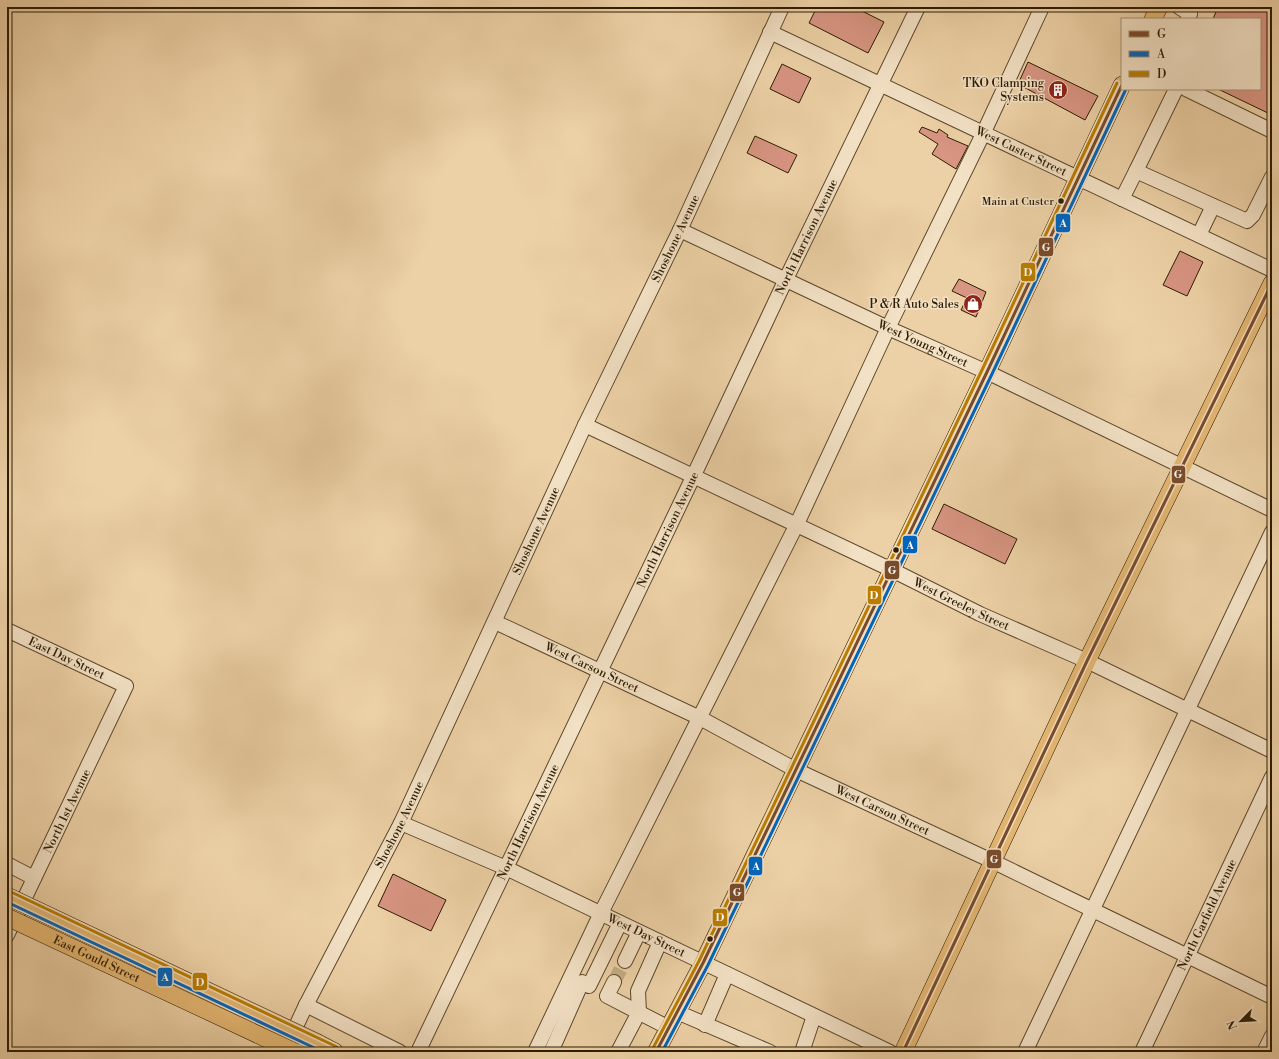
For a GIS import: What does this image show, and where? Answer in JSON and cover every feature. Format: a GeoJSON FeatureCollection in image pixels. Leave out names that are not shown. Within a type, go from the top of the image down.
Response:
{"type":"FeatureCollection","features":[{"type":"Feature","properties":{"kind":"main road"},"geometry":{"type":"LineString","coordinates":[[1154,18],[1159,7]]}},
{"type":"Feature","properties":{"kind":"main road"},"geometry":{"type":"LineString","coordinates":[[660,1051],[669,1028],[703,963],[987,372],[1121,87]]}},
{"type":"Feature","properties":{"kind":"main road"},"geometry":{"type":"LineString","coordinates":[[903,1052],[1087,661],[1272,283]]}},
{"type":"Feature","properties":{"kind":"main road","name":"East Gould Street"},"geometry":{"type":"LineString","coordinates":[[7,896],[335,1052]]}},
{"type":"Feature","properties":{"kind":"main road","name":"East Gould Street"},"geometry":{"type":"LineString","coordinates":[[7,917],[295,1052]]}},
{"type":"Feature","properties":{"kind":"street","name":"Shoshone Avenue"},"geometry":{"type":"LineString","coordinates":[[284,1052],[306,1005],[401,823],[585,426],[680,230],[782,7]]}},
{"type":"Feature","properties":{"kind":"street","name":"North Harrison Avenue"},"geometry":{"type":"LineString","coordinates":[[418,1052],[786,279],[918,7]]}},
{"type":"Feature","properties":{"kind":"street"},"geometry":{"type":"LineString","coordinates":[[551,1052],[581,982],[601,913],[796,526],[888,328],[983,134],[1042,7]]}},
{"type":"Feature","properties":{"kind":"street"},"geometry":{"type":"LineString","coordinates":[[1179,7],[1190,14],[1188,18]]}},
{"type":"Feature","properties":{"kind":"street","name":"West Custer Street"},"geometry":{"type":"LineString","coordinates":[[770,32],[1272,270]]}},
{"type":"Feature","properties":{"kind":"street"},"geometry":{"type":"LineString","coordinates":[[1122,199],[1176,90]]}},
{"type":"Feature","properties":{"kind":"street"},"geometry":{"type":"LineString","coordinates":[[1188,90],[1272,131]]}},
{"type":"Feature","properties":{"kind":"street"},"geometry":{"type":"LineString","coordinates":[[1136,171],[1247,221],[1253,215],[1272,177]]}},
{"type":"Feature","properties":{"kind":"street"},"geometry":{"type":"LineString","coordinates":[[1199,235],[1213,206]]}},
{"type":"Feature","properties":{"kind":"street","name":"West Young Street"},"geometry":{"type":"LineString","coordinates":[[680,230],[888,328],[987,372],[1272,510]]}},
{"type":"Feature","properties":{"kind":"street","name":"West Greeley Street"},"geometry":{"type":"LineString","coordinates":[[585,426],[694,475],[796,526],[892,570],[980,614],[1087,661],[1187,711],[1272,751]]}},
{"type":"Feature","properties":{"kind":"street"},"geometry":{"type":"LineString","coordinates":[[1025,1052],[1272,532]]}},
{"type":"Feature","properties":{"kind":"street","name":"West Carson Street"},"geometry":{"type":"LineString","coordinates":[[495,622],[700,718],[796,770],[992,861],[1272,996]]}},
{"type":"Feature","properties":{"kind":"street","name":"East Day Street"},"geometry":{"type":"LineString","coordinates":[[7,630],[126,686]]}},
{"type":"Feature","properties":{"kind":"street","name":"North 1st Avenue"},"geometry":{"type":"LineString","coordinates":[[7,935],[126,686]]}},
{"type":"Feature","properties":{"kind":"street","name":"North Garfield Avenue"},"geometry":{"type":"LineString","coordinates":[[1142,1052],[1272,776]]}},
{"type":"Feature","properties":{"kind":"street","name":"West Day Street"},"geometry":{"type":"LineString","coordinates":[[401,823],[506,868],[890,1052]]}},
{"type":"Feature","properties":{"kind":"street"},"geometry":{"type":"LineString","coordinates":[[7,864],[34,878]]}},
{"type":"Feature","properties":{"kind":"street"},"geometry":{"type":"LineString","coordinates":[[535,1052],[620,923]]}},
{"type":"Feature","properties":{"kind":"street"},"geometry":{"type":"LineString","coordinates":[[625,961],[639,932]]}},
{"type":"Feature","properties":{"kind":"street"},"geometry":{"type":"LineString","coordinates":[[618,1052],[639,1012],[638,991],[660,942]]}},
{"type":"Feature","properties":{"kind":"street"},"geometry":{"type":"LineString","coordinates":[[705,1025],[727,974]]}},
{"type":"Feature","properties":{"kind":"street"},"geometry":{"type":"LineString","coordinates":[[581,982],[669,1028]]}},
{"type":"Feature","properties":{"kind":"street"},"geometry":{"type":"LineString","coordinates":[[607,996],[614,982]]}},
{"type":"Feature","properties":{"kind":"street"},"geometry":{"type":"LineString","coordinates":[[306,1005],[400,1052]]}},
{"type":"Feature","properties":{"kind":"street"},"geometry":{"type":"LineString","coordinates":[[677,1012],[770,1052]]}},
{"type":"Feature","properties":{"kind":"street"},"geometry":{"type":"LineString","coordinates":[[802,1052],[814,1016]]}},
{"type":"Feature","properties":{"kind":"street"},"geometry":{"type":"LineString","coordinates":[[1264,1052],[1272,1036]]}},
{"type":"Feature","properties":{"kind":"building"},"geometry":{"type":"Polygon","coordinates":[[[817,7],[854,7],[884,22],[868,53],[809,23],[817,7]]]}},
{"type":"Feature","properties":{"kind":"building"},"geometry":{"type":"Polygon","coordinates":[[[1218,7],[1272,7],[1272,115],[1220,90],[1261,90],[1261,18],[1213,18],[1218,7]]]}},
{"type":"Feature","properties":{"kind":"building","name":"TKO Clamping Systems"},"geometry":{"type":"Polygon","coordinates":[[[1028,62],[1098,96],[1085,120],[1018,84],[1028,62]]]}},
{"type":"Feature","properties":{"kind":"building"},"geometry":{"type":"Polygon","coordinates":[[[782,64],[811,78],[799,103],[770,89],[782,64]]]}},
{"type":"Feature","properties":{"kind":"building"},"geometry":{"type":"Polygon","coordinates":[[[922,127],[937,133],[939,129],[948,135],[947,137],[968,146],[956,169],[932,154],[938,144],[919,132],[922,127]]]}},
{"type":"Feature","properties":{"kind":"building"},"geometry":{"type":"Polygon","coordinates":[[[755,136],[797,155],[788,173],[747,153],[755,136]]]}},
{"type":"Feature","properties":{"kind":"building"},"geometry":{"type":"Polygon","coordinates":[[[1180,251],[1203,262],[1187,296],[1163,285],[1180,251]]]}},
{"type":"Feature","properties":{"kind":"building","name":"P & R Auto Sales"},"geometry":{"type":"Polygon","coordinates":[[[959,279],[986,292],[976,317],[961,310],[967,298],[952,291],[959,279]]]}},
{"type":"Feature","properties":{"kind":"building"},"geometry":{"type":"Polygon","coordinates":[[[944,504],[1017,539],[1005,564],[932,529],[944,504]]]}},
{"type":"Feature","properties":{"kind":"building"},"geometry":{"type":"Polygon","coordinates":[[[393,874],[446,900],[431,931],[378,906],[393,874]]]}},
{"type":"Feature","properties":{"kind":"tunnel"},"geometry":{"type":"LineString","coordinates":[[614,982],[625,961]]}},
{"type":"Feature","properties":{"kind":"transit line","name":"D"},"geometry":{"type":"LineString","coordinates":[[652,1050],[699,961],[982,370],[1117,83]]}},
{"type":"Feature","properties":{"kind":"transit line","name":"G"},"geometry":{"type":"LineString","coordinates":[[656,1052],[703,963],[987,372],[1121,87]]}},
{"type":"Feature","properties":{"kind":"transit line","name":"A"},"geometry":{"type":"LineString","coordinates":[[662,1052],[708,965],[992,374],[1126,90]]}},
{"type":"Feature","properties":{"kind":"transit line","name":"G"},"geometry":{"type":"LineString","coordinates":[[903,1052],[1087,661],[1272,283]]}},
{"type":"Feature","properties":{"kind":"transit line","name":"D"},"geometry":{"type":"LineString","coordinates":[[9,891],[337,1047]]}},
{"type":"Feature","properties":{"kind":"transit line","name":"A"},"geometry":{"type":"LineString","coordinates":[[7,902],[323,1052]]}},
{"type":"Feature","properties":{"kind":"place","name":"TKO Clamping Systems"},"geometry":{"type":"Point","coordinates":[1058,90]}},
{"type":"Feature","properties":{"kind":"place","name":"Main at Custer"},"geometry":{"type":"Point","coordinates":[1061,201]}},
{"type":"Feature","properties":{"kind":"place","name":"P & R Auto Sales"},"geometry":{"type":"Point","coordinates":[973,304]}}]}
